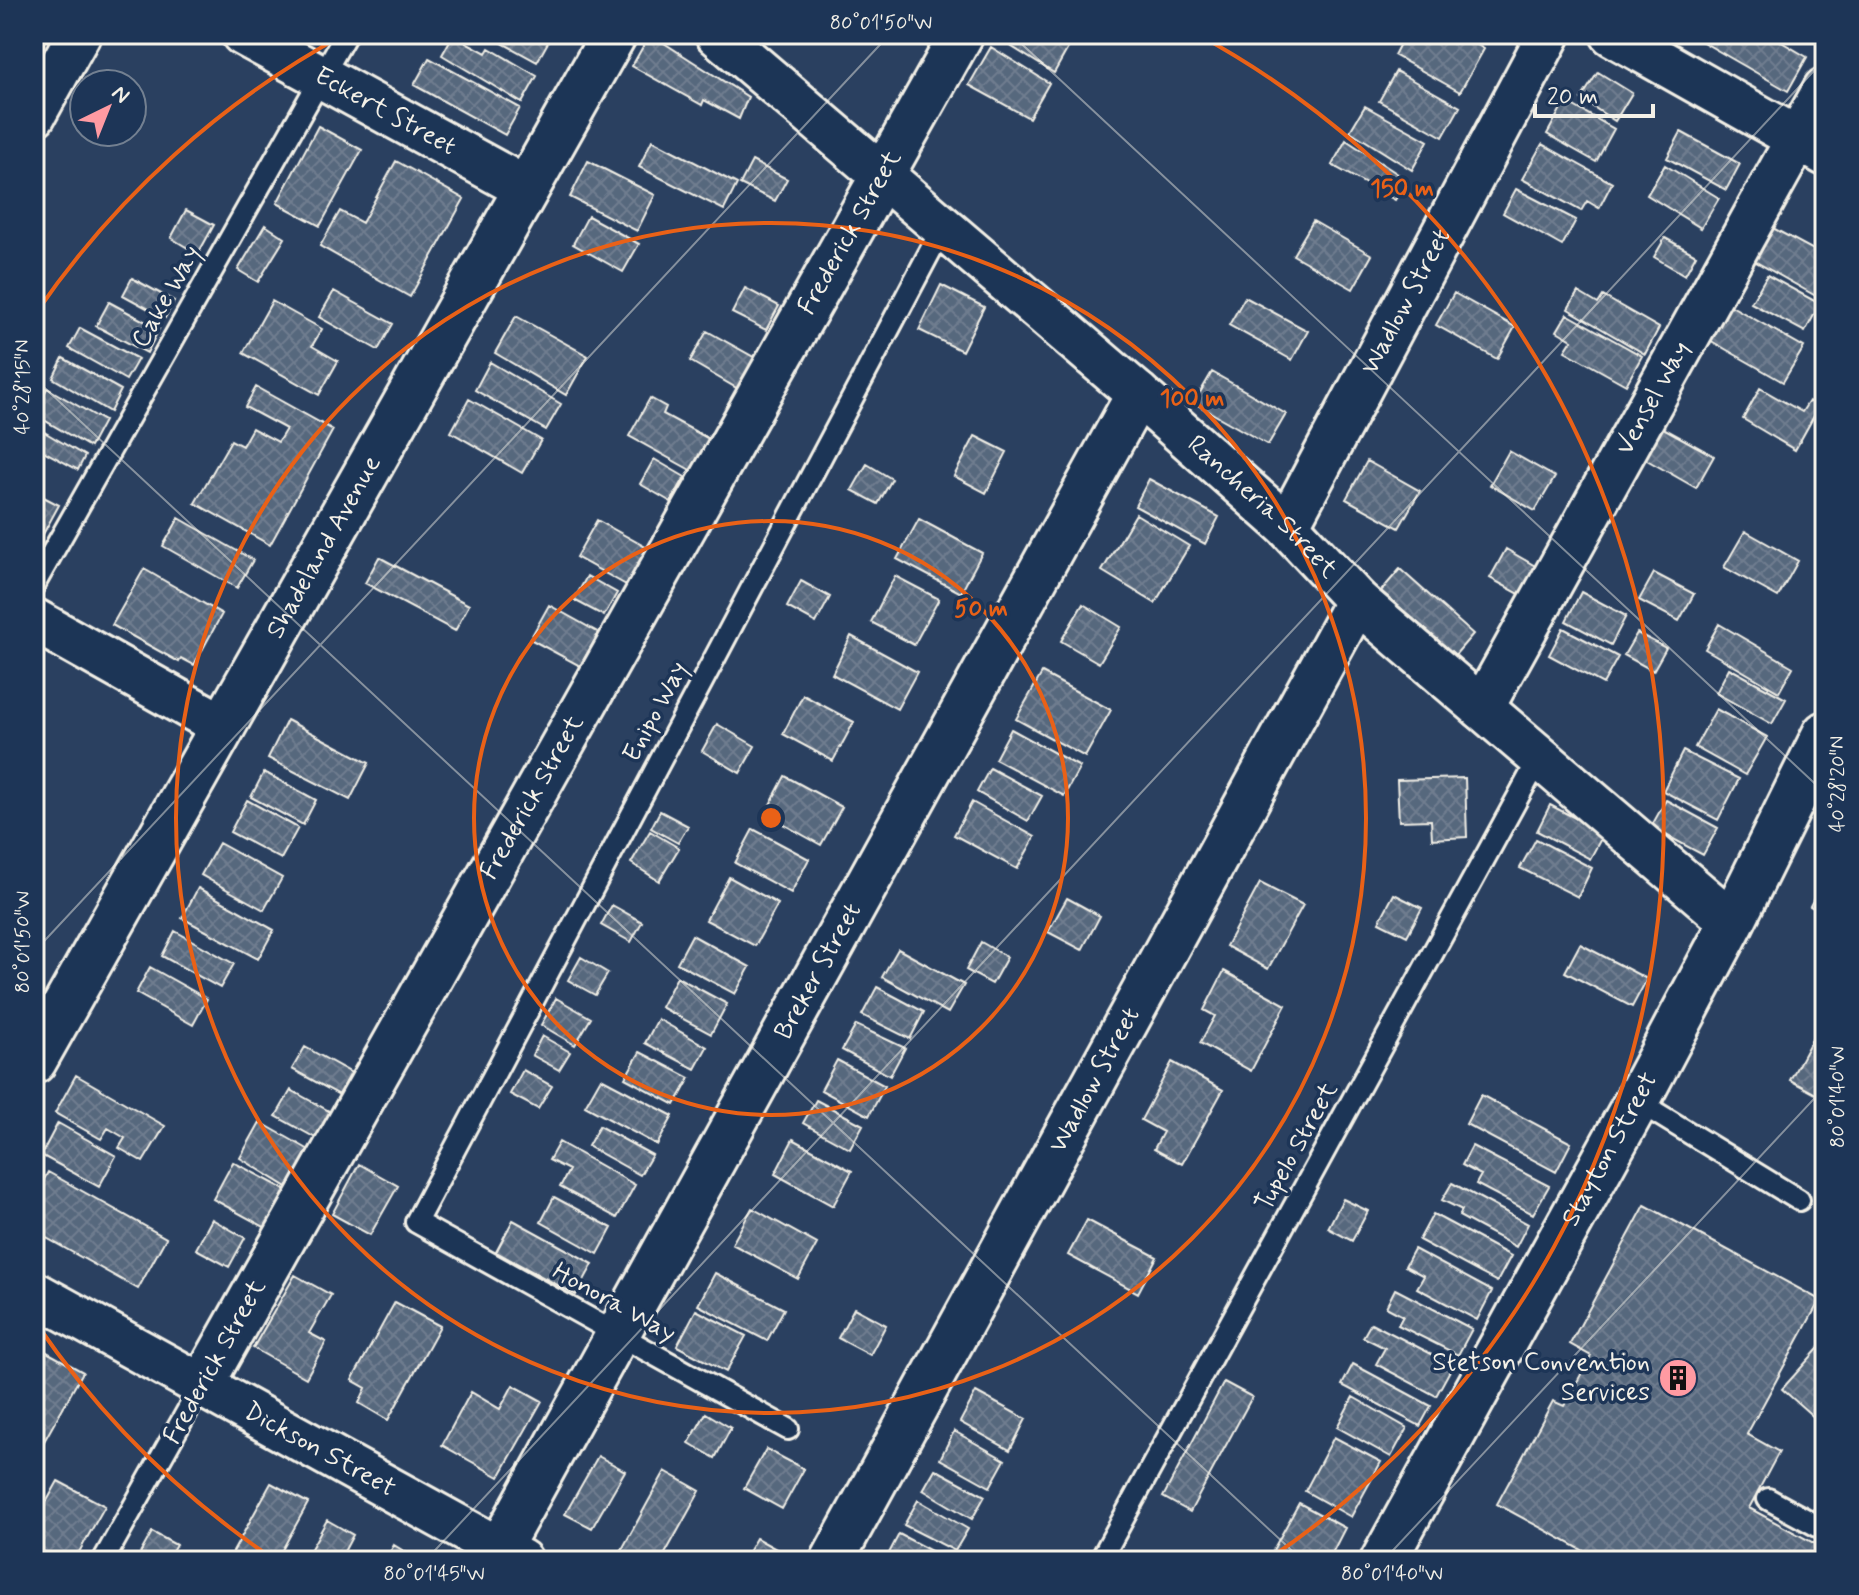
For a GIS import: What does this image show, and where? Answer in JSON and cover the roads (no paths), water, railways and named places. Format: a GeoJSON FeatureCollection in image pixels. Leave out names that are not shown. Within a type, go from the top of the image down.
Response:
{"type":"FeatureCollection","features":[{"type":"Feature","properties":{"kind":"street"},"geometry":{"type":"LineString","coordinates":[[34,115],[79,34]]}},
{"type":"Feature","properties":{"kind":"street","name":"Eckert Street"},"geometry":{"type":"LineString","coordinates":[[243,34],[527,189]]}},
{"type":"Feature","properties":{"kind":"street","name":"Shadeland Avenue"},"geometry":{"type":"LineString","coordinates":[[34,1061],[614,34]]}},
{"type":"Feature","properties":{"kind":"street","name":"Rancheria Street"},"geometry":{"type":"LineString","coordinates":[[717,34],[1138,394],[1287,526],[1357,601],[1732,922]]}},
{"type":"Feature","properties":{"kind":"street","name":"Frederick Street"},"geometry":{"type":"LineString","coordinates":[[202,1385],[962,34]]}},
{"type":"Feature","properties":{"kind":"street","name":"Wadlow Street"},"geometry":{"type":"LineString","coordinates":[[1287,526],[1549,34]]}},
{"type":"Feature","properties":{"kind":"street"},"geometry":{"type":"LineString","coordinates":[[1612,34],[1811,146]]}},
{"type":"Feature","properties":{"kind":"street","name":"Vensel Way"},"geometry":{"type":"LineString","coordinates":[[1482,708],[1811,146],[1825,89]]}},
{"type":"Feature","properties":{"kind":"street","name":"Breker Street"},"geometry":{"type":"LineString","coordinates":[[510,1555],[617,1335],[1138,394]]}},
{"type":"Feature","properties":{"kind":"street","name":"Wadlow Street"},"geometry":{"type":"LineString","coordinates":[[832,1561],[1357,601]]}},
{"type":"Feature","properties":{"kind":"street"},"geometry":{"type":"LineString","coordinates":[[34,620],[223,726]]}},
{"type":"Feature","properties":{"kind":"street","name":"Stayton Street"},"geometry":{"type":"LineString","coordinates":[[1383,1561],[1637,1101],[1732,922],[1825,734]]}},
{"type":"Feature","properties":{"kind":"street","name":"Dickson Street"},"geometry":{"type":"LineString","coordinates":[[34,1293],[510,1555]]}},
{"type":"Feature","properties":{"kind":"lane","name":"Cake Way"},"geometry":{"type":"LineString","coordinates":[[34,585],[346,34]]}},
{"type":"Feature","properties":{"kind":"lane","name":"Enipo Way"},"geometry":{"type":"LineString","coordinates":[[416,1222],[943,227]]}},
{"type":"Feature","properties":{"kind":"lane","name":"Tupelo Street"},"geometry":{"type":"LineString","coordinates":[[1100,1561],[1540,757]]}},
{"type":"Feature","properties":{"kind":"lane"},"geometry":{"type":"LineString","coordinates":[[1637,1101],[1799,1200]]}},
{"type":"Feature","properties":{"kind":"lane","name":"Honora Way"},"geometry":{"type":"LineString","coordinates":[[416,1222],[788,1429]]}},
{"type":"Feature","properties":{"kind":"lane","name":"Frederick Street"},"geometry":{"type":"LineString","coordinates":[[103,1561],[202,1385]]}},
{"type":"Feature","properties":{"kind":"lane"},"geometry":{"type":"LineString","coordinates":[[1768,1499],[1825,1530]]}},
{"type":"Feature","properties":{"kind":"place","name":"Stetson Convention Services"},"geometry":{"type":"Point","coordinates":[1678,1378]}}]}
